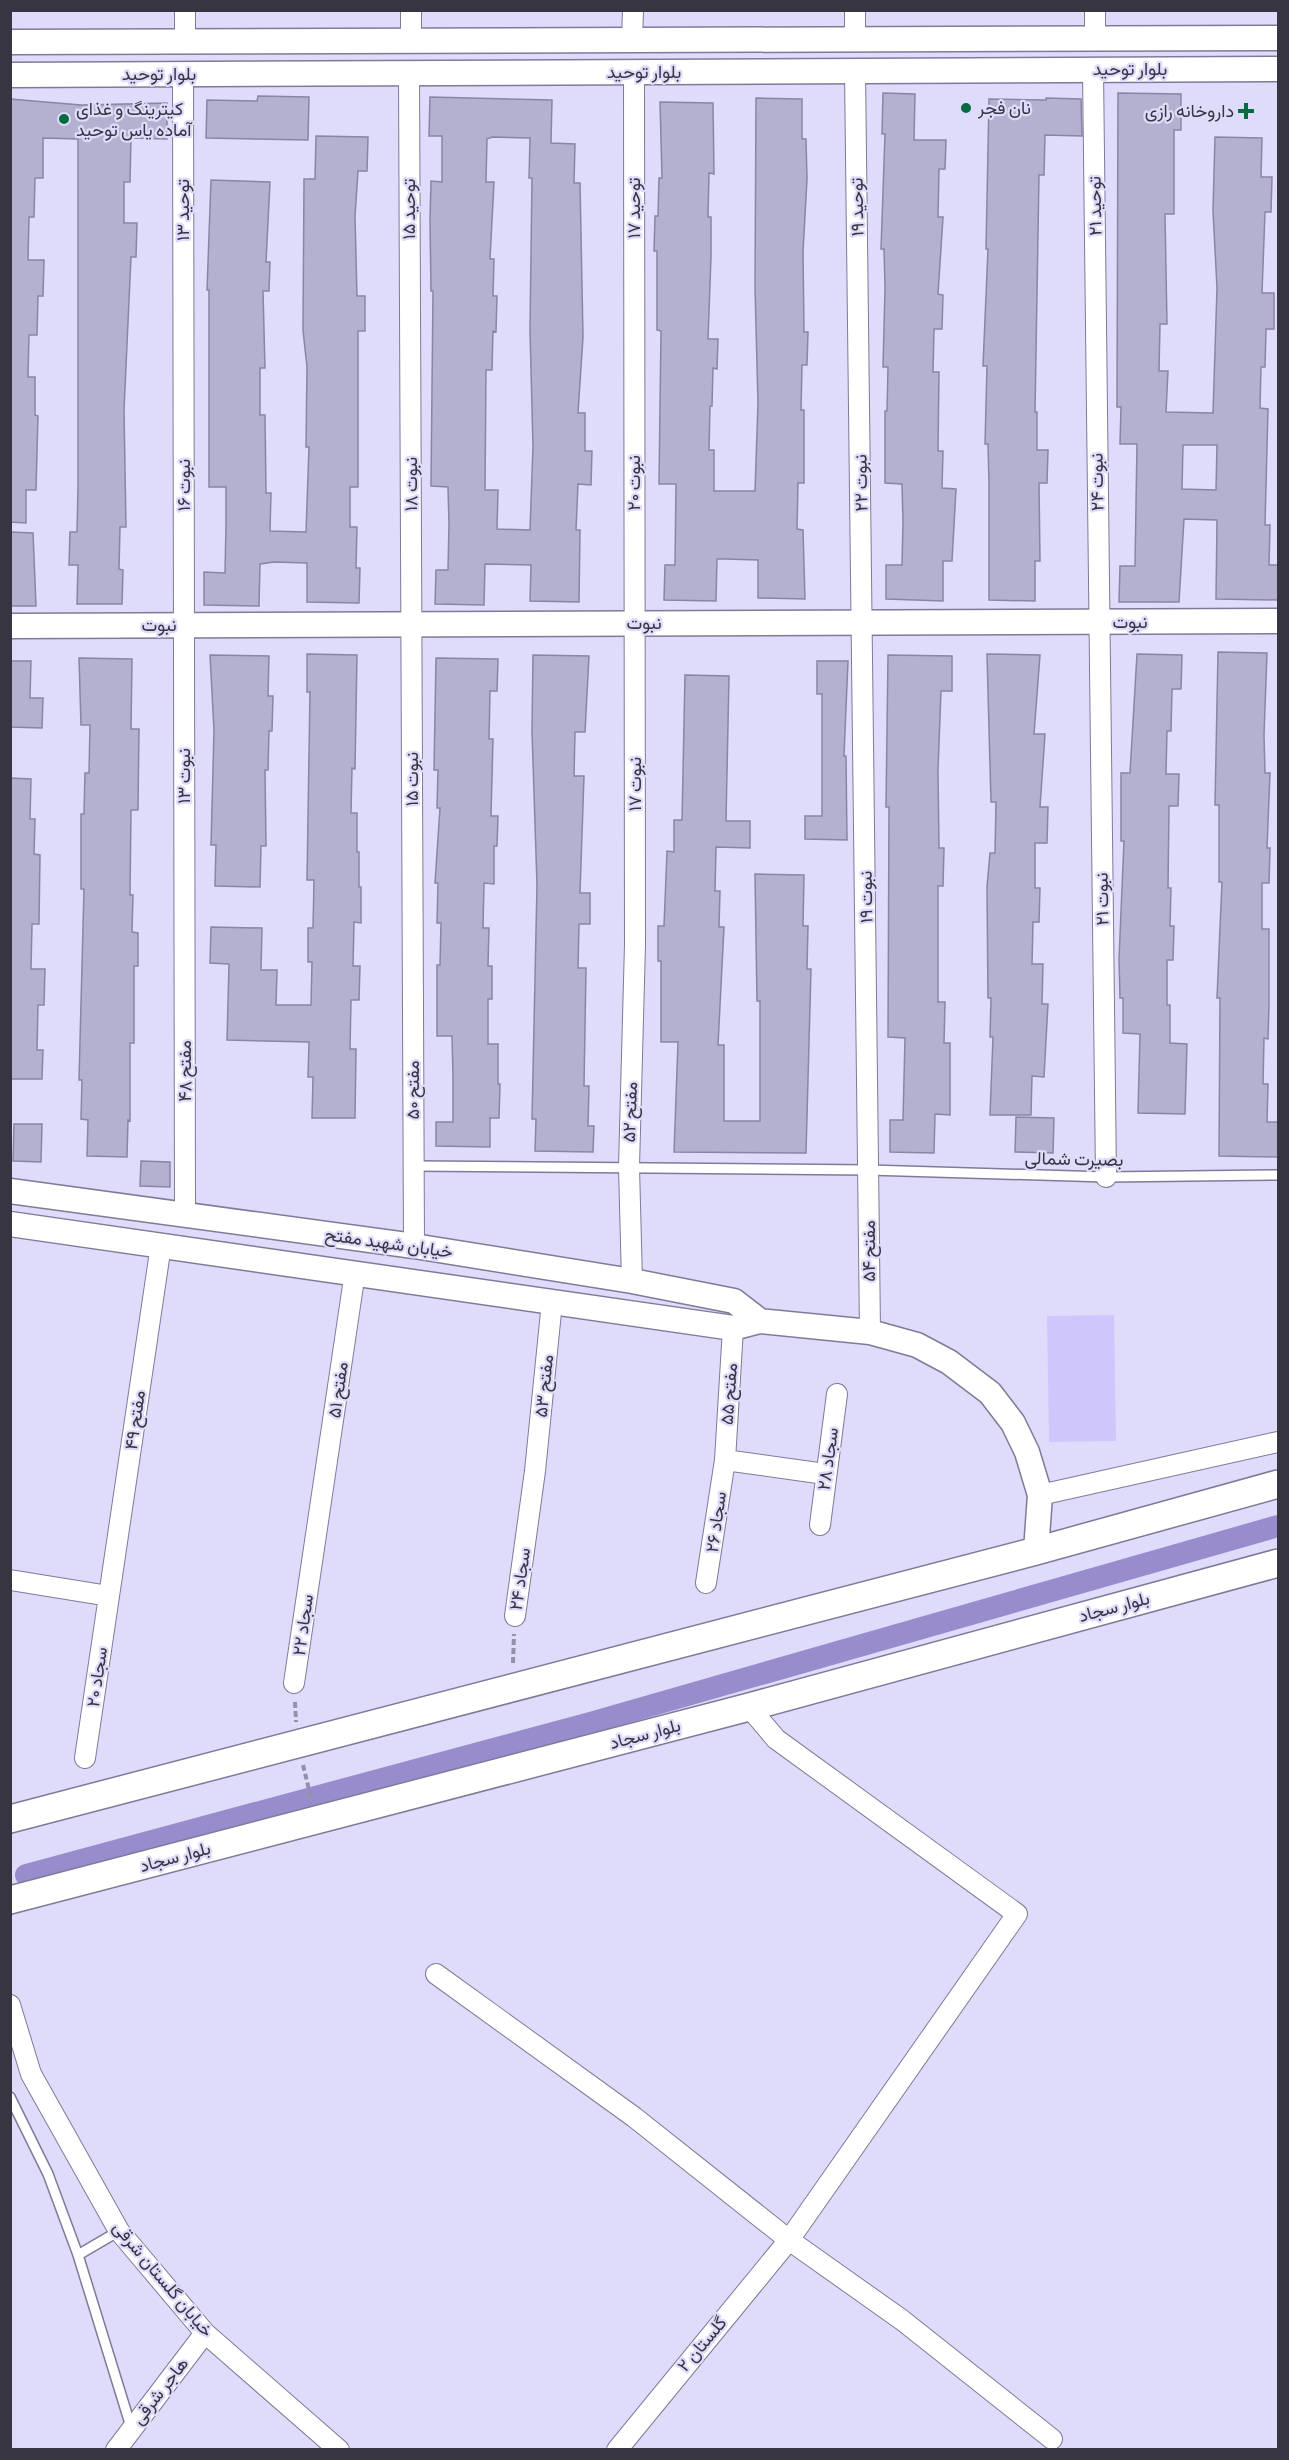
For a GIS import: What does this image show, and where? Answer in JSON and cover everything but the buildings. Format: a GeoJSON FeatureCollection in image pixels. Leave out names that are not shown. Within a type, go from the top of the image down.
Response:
{"type":"FeatureCollection","features":[{"type":"Feature","properties":{"kind":"main road"},"geometry":{"type":"LineString","coordinates":[[10,1819],[1036,1551],[1278,1484]]}},
{"type":"Feature","properties":{"kind":"main road","name":"بلوار سجاد"},"geometry":{"type":"LineString","coordinates":[[10,1900],[1274,1567]]}},
{"type":"Feature","properties":{"kind":"street"},"geometry":{"type":"LineString","coordinates":[[185,10],[185,42]]}},
{"type":"Feature","properties":{"kind":"street"},"geometry":{"type":"LineString","coordinates":[[411,10],[411,41]]}},
{"type":"Feature","properties":{"kind":"street"},"geometry":{"type":"LineString","coordinates":[[633,10],[633,40]]}},
{"type":"Feature","properties":{"kind":"street"},"geometry":{"type":"LineString","coordinates":[[855,10],[855,39]]}},
{"type":"Feature","properties":{"kind":"street"},"geometry":{"type":"LineString","coordinates":[[1095,10],[1095,39]]}},
{"type":"Feature","properties":{"kind":"street","name":"بلوار توحید"},"geometry":{"type":"LineString","coordinates":[[10,42],[1278,38]]}},
{"type":"Feature","properties":{"kind":"street","name":"بلوار توحید"},"geometry":{"type":"LineString","coordinates":[[10,75],[1278,69]]}},
{"type":"Feature","properties":{"kind":"street","name":"توحید ۲۱"},"geometry":{"type":"LineString","coordinates":[[1093,70],[1096,342]]}},
{"type":"Feature","properties":{"kind":"street","name":"توحید ۱۹"},"geometry":{"type":"LineString","coordinates":[[855,71],[859,342]]}},
{"type":"Feature","properties":{"kind":"street","name":"توحید ۱۷"},"geometry":{"type":"LineString","coordinates":[[633,72],[634,343]]}},
{"type":"Feature","properties":{"kind":"street","name":"توحید ۱۵"},"geometry":{"type":"LineString","coordinates":[[409,73],[410,344]]}},
{"type":"Feature","properties":{"kind":"street","name":"توحید ۱۳"},"geometry":{"type":"LineString","coordinates":[[183,74],[183,345]]}},
{"type":"Feature","properties":{"kind":"street","name":"نبوت ۲۲"},"geometry":{"type":"LineString","coordinates":[[859,342],[863,623]]}},
{"type":"Feature","properties":{"kind":"street","name":"نبوت ۲۴"},"geometry":{"type":"LineString","coordinates":[[1096,342],[1099,622]]}},
{"type":"Feature","properties":{"kind":"street","name":"نبوت ۲۰"},"geometry":{"type":"LineString","coordinates":[[634,343],[635,623]]}},
{"type":"Feature","properties":{"kind":"street","name":"نبوت ۱۸"},"geometry":{"type":"LineString","coordinates":[[410,344],[411,624]]}},
{"type":"Feature","properties":{"kind":"street","name":"نبوت ۱۶"},"geometry":{"type":"LineString","coordinates":[[183,345],[184,625]]}},
{"type":"Feature","properties":{"kind":"street","name":"نبوت"},"geometry":{"type":"LineString","coordinates":[[10,626],[1278,621]]}},
{"type":"Feature","properties":{"kind":"street","name":"نبوت ۲۱"},"geometry":{"type":"LineString","coordinates":[[1099,622],[1106,1177]]}},
{"type":"Feature","properties":{"kind":"street","name":"نبوت ۱۷"},"geometry":{"type":"LineString","coordinates":[[635,623],[635,944]]}},
{"type":"Feature","properties":{"kind":"street","name":"نبوت ۱۹"},"geometry":{"type":"LineString","coordinates":[[863,623],[869,1170]]}},
{"type":"Feature","properties":{"kind":"street","name":"نبوت ۱۵"},"geometry":{"type":"LineString","coordinates":[[411,624],[413,934]]}},
{"type":"Feature","properties":{"kind":"street","name":"نبوت ۱۳"},"geometry":{"type":"LineString","coordinates":[[184,625],[184,927]]}},
{"type":"Feature","properties":{"kind":"street","name":"مفتح ۴۸"},"geometry":{"type":"LineString","coordinates":[[184,927],[185,1215]]}},
{"type":"Feature","properties":{"kind":"street","name":"مفتح ۵۰"},"geometry":{"type":"LineString","coordinates":[[413,934],[414,1246]]}},
{"type":"Feature","properties":{"kind":"street","name":"مفتح ۵۲"},"geometry":{"type":"LineString","coordinates":[[632,1281],[628,1167],[635,944]]}},
{"type":"Feature","properties":{"kind":"street","name":"مفتح ۵۴"},"geometry":{"type":"LineString","coordinates":[[869,1170],[870,1332]]}},
{"type":"Feature","properties":{"kind":"street","name":"خیابان شهید مفتح"},"geometry":{"type":"LineString","coordinates":[[10,1191],[414,1246],[632,1281],[734,1301],[760,1321]]}},
{"type":"Feature","properties":{"kind":"street","name":"خیابان شهید مفتح"},"geometry":{"type":"LineString","coordinates":[[10,1224],[733,1328],[760,1321],[870,1332],[917,1345],[949,1362],[990,1393],[1013,1423],[1027,1452],[1040,1495],[1036,1551]]}},
{"type":"Feature","properties":{"kind":"street","name":"مفتح ۴۹"},"geometry":{"type":"LineString","coordinates":[[109,1596],[161,1245]]}},
{"type":"Feature","properties":{"kind":"street","name":"مفتح ۵۱"},"geometry":{"type":"LineString","coordinates":[[320,1507],[355,1272]]}},
{"type":"Feature","properties":{"kind":"street","name":"مفتح ۵۳"},"geometry":{"type":"LineString","coordinates":[[535,1471],[552,1302]]}},
{"type":"Feature","properties":{"kind":"street","name":"مفتح ۵۵"},"geometry":{"type":"LineString","coordinates":[[725,1460],[733,1328]]}},
{"type":"Feature","properties":{"kind":"street","name":"سجاد ۲۸"},"geometry":{"type":"LineString","coordinates":[[820,1525],[837,1394]]}},
{"type":"Feature","properties":{"kind":"street"},"geometry":{"type":"LineString","coordinates":[[1040,1495],[1278,1442]]}},
{"type":"Feature","properties":{"kind":"street"},"geometry":{"type":"LineString","coordinates":[[725,1460],[825,1474]]}},
{"type":"Feature","properties":{"kind":"street","name":"سجاد ۲۶"},"geometry":{"type":"LineString","coordinates":[[706,1583],[725,1460]]}},
{"type":"Feature","properties":{"kind":"street","name":"سجاد ۲۴"},"geometry":{"type":"LineString","coordinates":[[515,1616],[535,1471]]}},
{"type":"Feature","properties":{"kind":"street","name":"سجاد ۲۲"},"geometry":{"type":"LineString","coordinates":[[294,1683],[320,1507]]}},
{"type":"Feature","properties":{"kind":"street"},"geometry":{"type":"LineString","coordinates":[[10,1581],[109,1596]]}},
{"type":"Feature","properties":{"kind":"street","name":"سجاد ۲۰"},"geometry":{"type":"LineString","coordinates":[[85,1758],[109,1596]]}},
{"type":"Feature","properties":{"kind":"street","name":"گلستان ۲"},"geometry":{"type":"LineString","coordinates":[[617,2450],[789,2240],[1017,1914],[776,1739],[749,1707]]}},
{"type":"Feature","properties":{"kind":"street"},"geometry":{"type":"LineString","coordinates":[[436,1974],[634,2117],[789,2240],[902,2320],[1052,2439]]}},
{"type":"Feature","properties":{"kind":"street","name":"خیابان گلستان شرقی"},"geometry":{"type":"LineString","coordinates":[[10,2005],[31,2074],[119,2231],[205,2333],[339,2450]]}},
{"type":"Feature","properties":{"kind":"street","name":"هاجر شرقی"},"geometry":{"type":"LineString","coordinates":[[116,2450],[131,2427],[205,2333]]}},
{"type":"Feature","properties":{"kind":"lane","name":"بصیرت شمالی"},"geometry":{"type":"LineString","coordinates":[[414,1166],[869,1170],[1106,1177],[1278,1175]]}},
{"type":"Feature","properties":{"kind":"lane"},"geometry":{"type":"LineString","coordinates":[[10,2097],[48,2174],[78,2255],[131,2427]]}},
{"type":"Feature","properties":{"kind":"lane"},"geometry":{"type":"LineString","coordinates":[[78,2255],[119,2231]]}},
{"type":"Feature","properties":{"kind":"path","name":"سجاد ۲۴"},"geometry":{"type":"LineString","coordinates":[[512,1687],[515,1616]]}},
{"type":"Feature","properties":{"kind":"path"},"geometry":{"type":"LineString","coordinates":[[294,1683],[297,1743],[316,1819]]}},
{"type":"Feature","properties":{"kind":"shaded area"},"geometry":{"type":"Polygon","coordinates":[[[1114,1315],[1116,1441],[1049,1442],[1047,1316],[1114,1315]]]}},
{"type":"Feature","properties":{"kind":"waterway"},"geometry":{"type":"LineString","coordinates":[[26,1875],[590,1723],[1278,1526]]}},
{"type":"Feature","properties":{"kind":"place","name":"نان فجر"},"geometry":{"type":"Point","coordinates":[966,108]}},
{"type":"Feature","properties":{"kind":"place","name":"داروخانه رازی"},"geometry":{"type":"Point","coordinates":[1246,111]}},
{"type":"Feature","properties":{"kind":"place","name":"کیترینگ و غذای آماده یاس توحید"},"geometry":{"type":"Point","coordinates":[64,119]}}]}
